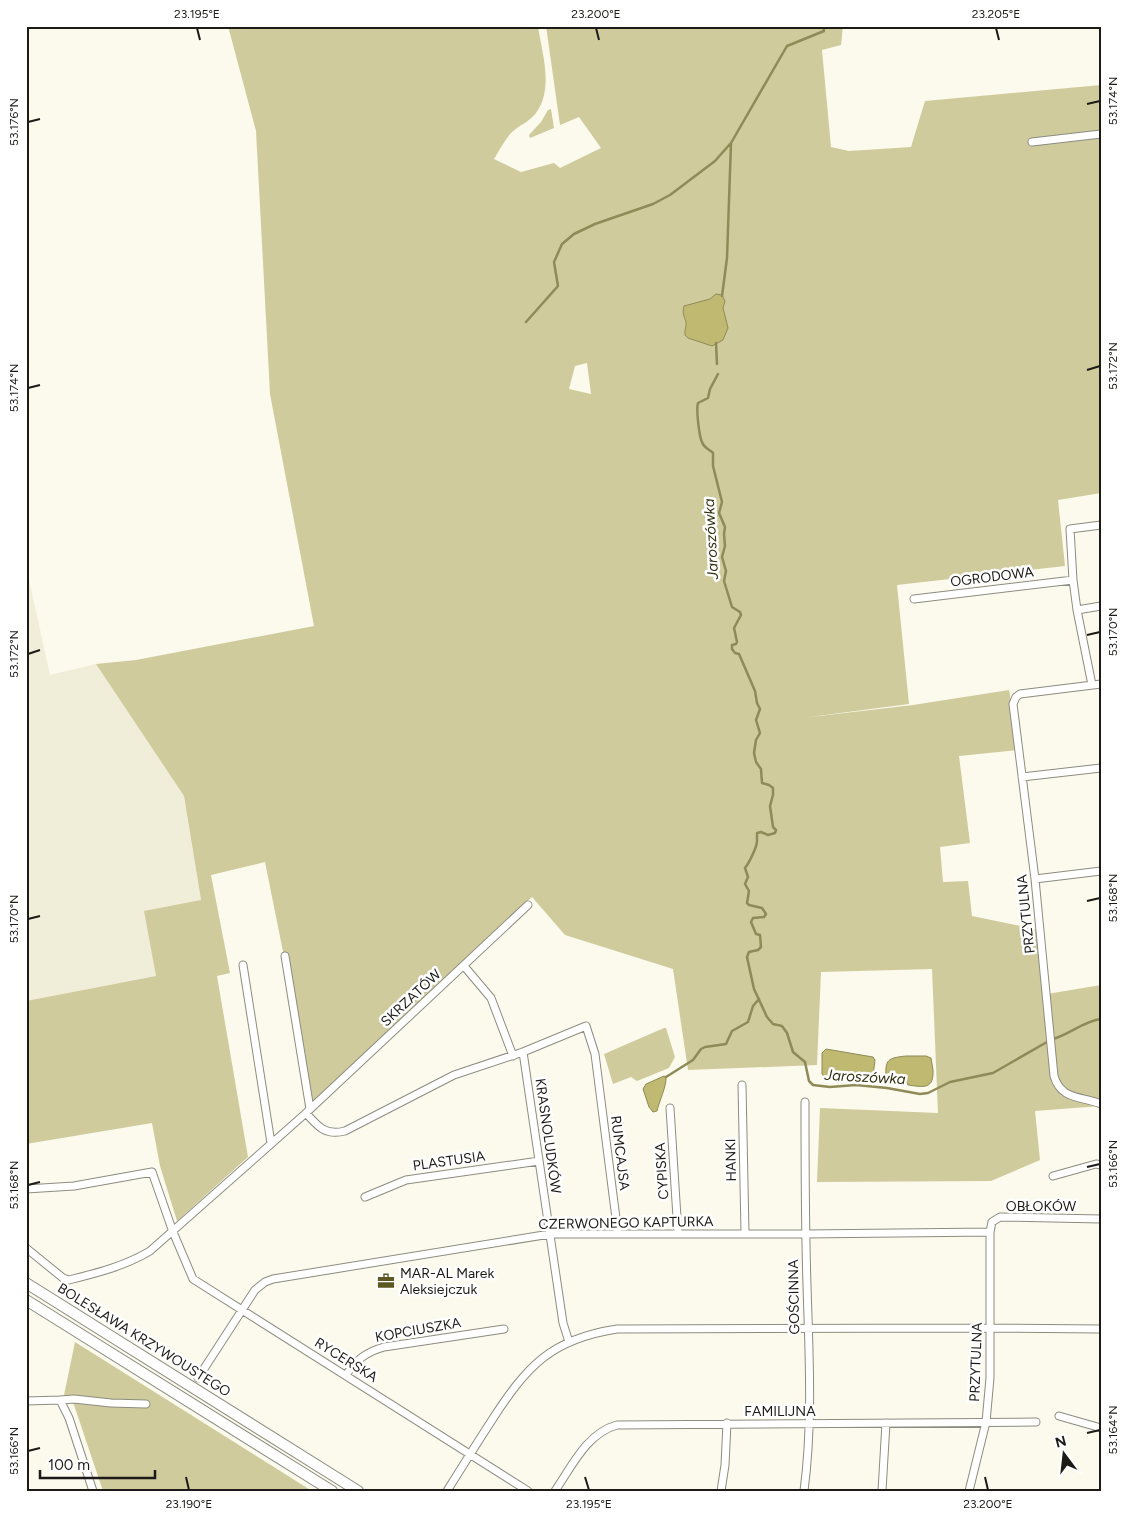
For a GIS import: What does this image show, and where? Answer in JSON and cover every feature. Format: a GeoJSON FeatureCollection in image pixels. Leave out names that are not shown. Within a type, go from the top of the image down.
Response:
{"type":"FeatureCollection","features":[{"type":"Feature","properties":{"kind":"main road","name":"BOLESŁAWA KRZYWOUSTEGO"},"geometry":{"type":"LineString","coordinates":[[26,1283],[358,1491]]}},
{"type":"Feature","properties":{"kind":"main road","name":"BOLESŁAWA KRZYWOUSTEGO"},"geometry":{"type":"LineString","coordinates":[[26,1300],[332,1491]]}},
{"type":"Feature","properties":{"kind":"main road"},"geometry":{"type":"LineString","coordinates":[[237,1431],[235,1427],[238,1421],[248,1421]]}},
{"type":"Feature","properties":{"kind":"street"},"geometry":{"type":"LineString","coordinates":[[1032,142],[1101,134]]}},
{"type":"Feature","properties":{"kind":"street"},"geometry":{"type":"LineString","coordinates":[[1101,525],[1070,529],[1077,610],[1092,685],[1101,684]]}},
{"type":"Feature","properties":{"kind":"street","name":"OGRODOWA"},"geometry":{"type":"LineString","coordinates":[[914,599],[1074,580]]}},
{"type":"Feature","properties":{"kind":"street"},"geometry":{"type":"LineString","coordinates":[[1077,610],[1101,606]]}},
{"type":"Feature","properties":{"kind":"street","name":"PRZYTULNA"},"geometry":{"type":"LineString","coordinates":[[1092,685],[1020,694],[1016,697],[1013,704],[1035,879],[1047,994],[1049,1038],[1055,1081],[1064,1093],[1101,1104]]}},
{"type":"Feature","properties":{"kind":"street"},"geometry":{"type":"LineString","coordinates":[[1022,777],[1101,768]]}},
{"type":"Feature","properties":{"kind":"street"},"geometry":{"type":"LineString","coordinates":[[1035,879],[1101,871]]}},
{"type":"Feature","properties":{"kind":"street","name":"SKRZATÓW"},"geometry":{"type":"LineString","coordinates":[[26,1248],[63,1278],[69,1280],[114,1268],[150,1251],[308,1111],[528,905]]}},
{"type":"Feature","properties":{"kind":"street"},"geometry":{"type":"LineString","coordinates":[[285,956],[308,1111],[317,1126],[324,1131],[332,1133],[345,1131],[454,1075],[523,1052]]}},
{"type":"Feature","properties":{"kind":"street"},"geometry":{"type":"LineString","coordinates":[[244,965],[271,1144]]}},
{"type":"Feature","properties":{"kind":"street"},"geometry":{"type":"LineString","coordinates":[[464,966],[491,998],[513,1056]]}},
{"type":"Feature","properties":{"kind":"street","name":"RUMCAJSA"},"geometry":{"type":"LineString","coordinates":[[523,1052],[586,1026],[595,1054],[618,1234]]}},
{"type":"Feature","properties":{"kind":"street","name":"KRASNOLUDKÓW"},"geometry":{"type":"LineString","coordinates":[[523,1052],[563,1323],[569,1342]]}},
{"type":"Feature","properties":{"kind":"street","name":"HANKI"},"geometry":{"type":"LineString","coordinates":[[742,1085],[745,1233]]}},
{"type":"Feature","properties":{"kind":"street","name":"GOŚCINNA"},"geometry":{"type":"LineString","coordinates":[[804,1491],[808,1464],[809,1423],[805,1234],[805,1102]]}},
{"type":"Feature","properties":{"kind":"street","name":"CYPISKA"},"geometry":{"type":"LineString","coordinates":[[670,1108],[678,1233]]}},
{"type":"Feature","properties":{"kind":"street","name":"PLASTUSIA"},"geometry":{"type":"LineString","coordinates":[[365,1197],[406,1180],[539,1161]]}},
{"type":"Feature","properties":{"kind":"street"},"geometry":{"type":"LineString","coordinates":[[1053,1176],[1096,1164],[1101,1165]]}},
{"type":"Feature","properties":{"kind":"street"},"geometry":{"type":"LineString","coordinates":[[26,1189],[74,1186],[152,1172],[173,1232]]}},
{"type":"Feature","properties":{"kind":"street","name":"OBŁOKÓW"},"geometry":{"type":"LineString","coordinates":[[990,1232],[992,1222],[1000,1218],[1101,1219]]}},
{"type":"Feature","properties":{"kind":"street","name":"RYCERSKA"},"geometry":{"type":"LineString","coordinates":[[173,1232],[193,1279],[528,1491]]}},
{"type":"Feature","properties":{"kind":"street","name":"PRZYTULNA"},"geometry":{"type":"LineString","coordinates":[[969,1491],[986,1422],[990,1378],[990,1232]]}},
{"type":"Feature","properties":{"kind":"street","name":"CZERWONEGO KAPTURKA"},"geometry":{"type":"LineString","coordinates":[[198,1378],[241,1309],[259,1285],[273,1279],[550,1234],[990,1232]]}},
{"type":"Feature","properties":{"kind":"street"},"geometry":{"type":"LineString","coordinates":[[447,1491],[514,1386],[541,1359],[569,1342],[594,1334],[617,1329],[1101,1329]]}},
{"type":"Feature","properties":{"kind":"street","name":"KOPCIUSZKA"},"geometry":{"type":"LineString","coordinates":[[346,1375],[362,1355],[371,1350],[504,1330]]}},
{"type":"Feature","properties":{"kind":"street"},"geometry":{"type":"LineString","coordinates":[[26,1401],[74,1399],[146,1404]]}},
{"type":"Feature","properties":{"kind":"street"},"geometry":{"type":"LineString","coordinates":[[60,1400],[73,1428],[93,1491]]}},
{"type":"Feature","properties":{"kind":"street"},"geometry":{"type":"LineString","coordinates":[[1059,1416],[1101,1428]]}},
{"type":"Feature","properties":{"kind":"street","name":"FAMILIJNA"},"geometry":{"type":"LineString","coordinates":[[555,1491],[588,1442],[609,1427],[626,1424],[1036,1422]]}},
{"type":"Feature","properties":{"kind":"street"},"geometry":{"type":"LineString","coordinates":[[721,1491],[725,1465],[727,1423]]}},
{"type":"Feature","properties":{"kind":"street"},"geometry":{"type":"LineString","coordinates":[[882,1491],[886,1423]]}},
{"type":"Feature","properties":{"kind":"shaded area"},"geometry":{"type":"Polygon","coordinates":[[[228,26],[538,26],[546,80],[542,101],[532,117],[511,133],[494,159],[521,172],[554,163],[560,168],[601,148],[579,117],[560,125],[546,26],[843,26],[841,45],[822,50],[831,147],[849,151],[911,147],[925,101],[1101,85],[1101,493],[1058,500],[1065,566],[897,585],[909,704],[802,718],[913,705],[1009,690],[1019,750],[959,756],[970,843],[940,847],[943,882],[968,881],[972,916],[1040,930],[1047,994],[1101,985],[1101,1106],[1035,1111],[1040,1160],[991,1181],[817,1182],[820,1108],[938,1113],[932,969],[821,972],[817,1065],[688,1070],[673,969],[565,935],[532,897],[313,1101],[265,862],[211,875],[230,973],[217,976],[248,1157],[177,1221],[160,1166],[152,1123],[26,1144],[26,1001],[156,976],[144,911],[201,900],[184,796],[96,664],[136,660],[314,626],[270,394],[256,131],[228,26]],[[587,363],[575,366],[569,389],[591,394],[587,363]]]}},
{"type":"Feature","properties":{"kind":"shaded area"},"geometry":{"type":"Polygon","coordinates":[[[551,109],[554,128],[530,138],[529,135],[541,122],[548,110],[551,109]]]}},
{"type":"Feature","properties":{"kind":"shaded area"},"geometry":{"type":"Polygon","coordinates":[[[716,294],[722,295],[725,301],[723,308],[728,328],[723,340],[712,346],[688,338],[685,335],[684,306],[710,299],[716,294]]]}},
{"type":"Feature","properties":{"kind":"shaded area"},"geometry":{"type":"Polygon","coordinates":[[[26,566],[50,675],[96,664],[184,796],[201,901],[157,976],[26,1001],[26,566]]]}},
{"type":"Feature","properties":{"kind":"shaded area"},"geometry":{"type":"Polygon","coordinates":[[[666,1028],[675,1057],[669,1068],[637,1081],[631,1077],[613,1084],[604,1054],[666,1028]]]}},
{"type":"Feature","properties":{"kind":"shaded area"},"geometry":{"type":"Polygon","coordinates":[[[826,1049],[873,1057],[875,1060],[873,1076],[826,1079],[822,1074],[822,1053],[826,1049]]]}},
{"type":"Feature","properties":{"kind":"shaded area"},"geometry":{"type":"Polygon","coordinates":[[[906,1056],[926,1056],[931,1058],[933,1076],[929,1084],[926,1086],[908,1085],[905,1079],[891,1081],[886,1078],[887,1063],[891,1059],[906,1056]]]}},
{"type":"Feature","properties":{"kind":"shaded area"},"geometry":{"type":"Polygon","coordinates":[[[664,1076],[666,1080],[664,1089],[657,1111],[653,1112],[649,1107],[643,1089],[646,1084],[664,1076]]]}},
{"type":"Feature","properties":{"kind":"shaded area"},"geometry":{"type":"Polygon","coordinates":[[[75,1342],[312,1491],[103,1491],[74,1405],[64,1395],[75,1342]]]}},
{"type":"Feature","properties":{"kind":"waterway"},"geometry":{"type":"LineString","coordinates":[[722,296],[727,258],[731,143],[787,46],[824,31],[823,26]]}},
{"type":"Feature","properties":{"kind":"waterway"},"geometry":{"type":"LineString","coordinates":[[526,322],[558,286],[554,262],[562,244],[574,234],[595,224],[653,204],[670,195],[715,161],[730,144]]}},
{"type":"Feature","properties":{"kind":"waterway"},"geometry":{"type":"LineString","coordinates":[[716,343],[717,364]]}},
{"type":"Feature","properties":{"kind":"waterway","name":"Jaroszówka"},"geometry":{"type":"LineString","coordinates":[[718,374],[710,389],[708,398],[698,403],[697,406],[700,434],[703,444],[713,453],[713,466],[722,502],[719,513],[725,527],[725,546],[722,557],[726,571],[724,581],[732,607],[740,612],[741,615],[734,628],[737,642],[732,645],[732,649],[735,653],[739,654],[755,691],[760,709],[756,720],[760,733],[756,740],[754,753],[756,762],[761,769],[762,783],[773,788],[770,806],[773,827],[776,830],[775,833],[768,835],[761,832],[757,833],[756,847],[745,868],[748,877],[745,884],[749,891],[747,903],[762,908],[766,914],[764,917],[753,918],[751,922],[756,934],[760,935],[761,947],[758,950],[749,952],[747,957],[754,989],[767,1017],[773,1024],[782,1026],[787,1033],[793,1052],[805,1062],[809,1081],[813,1085],[830,1087],[856,1085],[920,1094],[928,1093],[950,1082],[993,1073],[1047,1042]]}},
{"type":"Feature","properties":{"kind":"waterway"},"geometry":{"type":"LineString","coordinates":[[666,1077],[693,1060],[701,1049],[726,1044],[732,1031],[748,1022],[753,1006],[759,999]]}},
{"type":"Feature","properties":{"kind":"waterway","name":"Jaroszówka"},"geometry":{"type":"LineString","coordinates":[[1053,1039],[1089,1022],[1101,1019]]}},
{"type":"Feature","properties":{"kind":"place","name":"MAR-AL Marek Aleksiejczuk"},"geometry":{"type":"Point","coordinates":[386,1281]}}]}
